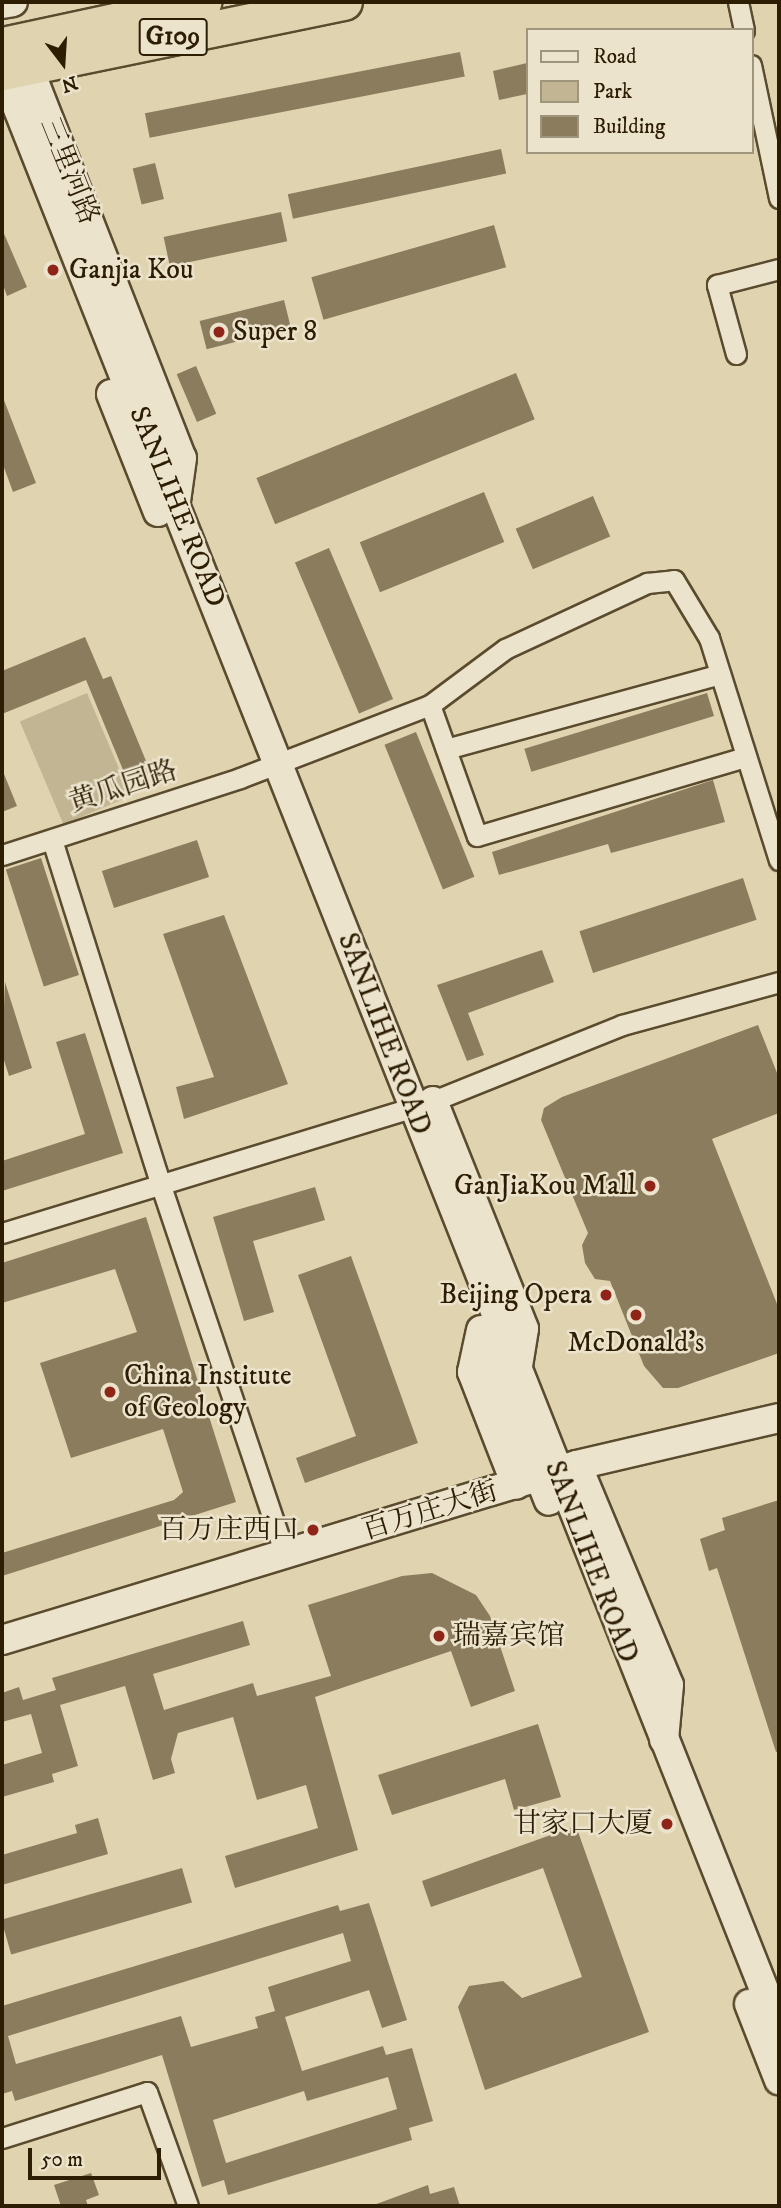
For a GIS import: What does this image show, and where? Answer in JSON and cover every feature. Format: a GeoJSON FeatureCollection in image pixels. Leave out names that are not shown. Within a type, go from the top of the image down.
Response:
{"type":"FeatureCollection","features":[{"type":"Feature","properties":{"kind":"highway","name":"G109"},"geometry":{"type":"LineString","coordinates":[[7,57],[203,2]]}},
{"type":"Feature","properties":{"kind":"highway","name":"G109"},"geometry":{"type":"LineString","coordinates":[[7,57],[344,2]]}},
{"type":"Feature","properties":{"kind":"main road"},"geometry":{"type":"LineString","coordinates":[[2,4],[13,2]]}},
{"type":"Feature","properties":{"kind":"main road","name":"SANLIHE ROAD"},"geometry":{"type":"LineString","coordinates":[[7,57],[271,765]]}},
{"type":"Feature","properties":{"kind":"main road","name":"SANLIHE ROAD"},"geometry":{"type":"LineString","coordinates":[[2,114],[414,1107],[524,1329],[517,1371],[548,1475],[779,2080]]}},
{"type":"Feature","properties":{"kind":"main road","name":"SANLIHE ROAD"},"geometry":{"type":"LineString","coordinates":[[414,1107],[481,1330],[548,1475],[779,2027]]}},
{"type":"Feature","properties":{"kind":"main road"},"geometry":{"type":"LineString","coordinates":[[2,1640],[548,1475],[779,1418]]}},
{"type":"Feature","properties":{"kind":"street"},"geometry":{"type":"LineString","coordinates":[[738,2],[744,28]]}},
{"type":"Feature","properties":{"kind":"street"},"geometry":{"type":"LineString","coordinates":[[753,74],[779,198]]}},
{"type":"Feature","properties":{"kind":"street"},"geometry":{"type":"LineString","coordinates":[[736,354],[717,285],[779,269]]}},
{"type":"Feature","properties":{"kind":"street","name":"黄瓜园路"},"geometry":{"type":"LineString","coordinates":[[2,855],[271,765],[430,705],[505,649],[647,583],[674,580],[709,638],[720,674]]}},
{"type":"Feature","properties":{"kind":"street"},"geometry":{"type":"LineString","coordinates":[[446,749],[720,674],[779,860]]}},
{"type":"Feature","properties":{"kind":"street"},"geometry":{"type":"LineString","coordinates":[[430,705],[477,836],[746,757]]}},
{"type":"Feature","properties":{"kind":"street"},"geometry":{"type":"LineString","coordinates":[[52,840],[160,1183],[285,1555]]}},
{"type":"Feature","properties":{"kind":"street"},"geometry":{"type":"LineString","coordinates":[[2,1233],[414,1107],[622,1025],[779,982]]}},
{"type":"Feature","properties":{"kind":"street"},"geometry":{"type":"LineString","coordinates":[[2,2138],[147,2092],[188,2206]]}},
{"type":"Feature","properties":{"kind":"green space"},"geometry":{"type":"Polygon","coordinates":[[[87,693],[131,796],[64,825],[20,722],[87,693]]]}},
{"type":"Feature","properties":{"kind":"building"},"geometry":{"type":"Polygon","coordinates":[[[460,52],[465,77],[150,138],[145,113],[460,52]]]}},
{"type":"Feature","properties":{"kind":"building"},"geometry":{"type":"Polygon","coordinates":[[[526,63],[526,94],[499,100],[493,71],[526,63]]]}},
{"type":"Feature","properties":{"kind":"building"},"geometry":{"type":"Polygon","coordinates":[[[501,149],[506,173],[293,219],[288,194],[501,149]]]}},
{"type":"Feature","properties":{"kind":"building"},"geometry":{"type":"Polygon","coordinates":[[[155,163],[164,199],[142,204],[133,169],[155,163]]]}},
{"type":"Feature","properties":{"kind":"building"},"geometry":{"type":"Polygon","coordinates":[[[281,212],[287,241],[170,266],[164,237],[281,212]]]}},
{"type":"Feature","properties":{"kind":"building"},"geometry":{"type":"Polygon","coordinates":[[[494,225],[506,267],[323,320],[311,277],[494,225]]]}},
{"type":"Feature","properties":{"kind":"building"},"geometry":{"type":"Polygon","coordinates":[[[2,229],[27,287],[7,296],[2,282],[2,229]]]}},
{"type":"Feature","properties":{"kind":"building"},"geometry":{"type":"Polygon","coordinates":[[[284,300],[291,328],[207,349],[200,321],[284,300]]]}},
{"type":"Feature","properties":{"kind":"building"},"geometry":{"type":"Polygon","coordinates":[[[196,366],[216,414],[197,422],[177,374],[196,366]]]}},
{"type":"Feature","properties":{"kind":"building"},"geometry":{"type":"Polygon","coordinates":[[[516,373],[535,419],[275,524],[256,478],[516,373]]]}},
{"type":"Feature","properties":{"kind":"building"},"geometry":{"type":"Polygon","coordinates":[[[2,395],[36,483],[13,492],[2,462],[2,395]]]}},
{"type":"Feature","properties":{"kind":"building"},"geometry":{"type":"Polygon","coordinates":[[[484,492],[504,542],[380,592],[360,542],[484,492]]]}},
{"type":"Feature","properties":{"kind":"building"},"geometry":{"type":"Polygon","coordinates":[[[593,496],[610,537],[533,569],[516,529],[593,496]]]}},
{"type":"Feature","properties":{"kind":"building"},"geometry":{"type":"Polygon","coordinates":[[[329,548],[393,699],[359,713],[295,562],[329,548]]]}},
{"type":"Feature","properties":{"kind":"building"},"geometry":{"type":"Polygon","coordinates":[[[85,637],[103,679],[111,676],[151,773],[128,782],[86,680],[2,714],[2,671],[85,637]]]}},
{"type":"Feature","properties":{"kind":"building"},"geometry":{"type":"Polygon","coordinates":[[[707,693],[714,716],[531,772],[524,749],[707,693]]]}},
{"type":"Feature","properties":{"kind":"building"},"geometry":{"type":"Polygon","coordinates":[[[416,732],[474,877],[443,889],[384,745],[416,732]]]}},
{"type":"Feature","properties":{"kind":"building"},"geometry":{"type":"Polygon","coordinates":[[[2,769],[17,806],[2,812],[2,769]]]}},
{"type":"Feature","properties":{"kind":"building"},"geometry":{"type":"Polygon","coordinates":[[[713,780],[725,822],[611,853],[608,844],[499,875],[492,852],[713,780]]]}},
{"type":"Feature","properties":{"kind":"building"},"geometry":{"type":"Polygon","coordinates":[[[197,840],[209,877],[114,908],[102,871],[197,840]]]}},
{"type":"Feature","properties":{"kind":"building"},"geometry":{"type":"Polygon","coordinates":[[[41,858],[79,975],[44,986],[6,869],[41,858]]]}},
{"type":"Feature","properties":{"kind":"building"},"geometry":{"type":"Polygon","coordinates":[[[743,878],[757,920],[593,973],[579,931],[743,878]]]}},
{"type":"Feature","properties":{"kind":"building"},"geometry":{"type":"Polygon","coordinates":[[[224,915],[288,1084],[184,1119],[176,1087],[214,1077],[163,934],[224,915]]]}},
{"type":"Feature","properties":{"kind":"building"},"geometry":{"type":"Polygon","coordinates":[[[542,950],[554,982],[468,1013],[484,1055],[467,1061],[437,985],[542,950]]]}},
{"type":"Feature","properties":{"kind":"building"},"geometry":{"type":"Polygon","coordinates":[[[5,982],[32,1068],[9,1076],[2,1054],[5,982]]]}},
{"type":"Feature","properties":{"kind":"building","name":"GanJiaKou Mall"},"geometry":{"type":"Polygon","coordinates":[[[758,1025],[779,1078],[779,1113],[712,1139],[779,1309],[779,1353],[678,1388],[663,1388],[644,1366],[610,1281],[595,1279],[585,1263],[582,1245],[588,1233],[541,1120],[544,1108],[562,1097],[758,1025]]]}},
{"type":"Feature","properties":{"kind":"building"},"geometry":{"type":"Polygon","coordinates":[[[85,1033],[123,1153],[2,1191],[2,1161],[85,1134],[56,1042],[85,1033]]]}},
{"type":"Feature","properties":{"kind":"building"},"geometry":{"type":"Polygon","coordinates":[[[315,1187],[325,1220],[253,1241],[274,1312],[244,1321],[213,1217],[315,1187]]]}},
{"type":"Feature","properties":{"kind":"building"},"geometry":{"type":"Polygon","coordinates":[[[146,1217],[236,1502],[2,1576],[2,1553],[174,1500],[183,1492],[163,1429],[71,1458],[40,1363],[137,1332],[115,1269],[2,1303],[2,1263],[146,1217]]]}},
{"type":"Feature","properties":{"kind":"building"},"geometry":{"type":"Polygon","coordinates":[[[351,1256],[418,1443],[305,1483],[296,1458],[356,1436],[298,1275],[351,1256]]]}},
{"type":"Feature","properties":{"kind":"building"},"geometry":{"type":"Polygon","coordinates":[[[779,1500],[779,1751],[776,1752],[717,1568],[709,1571],[700,1539],[725,1530],[722,1518],[779,1500]]]}},
{"type":"Feature","properties":{"kind":"building"},"geometry":{"type":"Polygon","coordinates":[[[432,1573],[476,1595],[490,1616],[515,1691],[471,1707],[451,1651],[315,1697],[358,1850],[235,1888],[225,1856],[318,1828],[306,1785],[257,1800],[233,1717],[178,1733],[171,1759],[175,1773],[153,1780],[125,1686],[60,1705],[78,1766],[52,1774],[54,1782],[2,1797],[2,1765],[42,1753],[31,1714],[2,1722],[2,1693],[19,1687],[23,1700],[56,1690],[52,1678],[243,1621],[250,1645],[153,1674],[164,1710],[253,1683],[257,1696],[331,1676],[308,1605],[402,1576],[432,1573]]]}},
{"type":"Feature","properties":{"kind":"building"},"geometry":{"type":"Polygon","coordinates":[[[538,1724],[561,1797],[514,1810],[505,1779],[392,1815],[378,1775],[538,1724]]]}},
{"type":"Feature","properties":{"kind":"building"},"geometry":{"type":"Polygon","coordinates":[[[98,1818],[108,1854],[2,1885],[2,1855],[77,1833],[75,1825],[98,1818]]]}},
{"type":"Feature","properties":{"kind":"building"},"geometry":{"type":"Polygon","coordinates":[[[576,1826],[649,2032],[485,2090],[458,2007],[469,1986],[503,1981],[522,1998],[582,1977],[543,1868],[431,1907],[422,1881],[576,1826]]]}},
{"type":"Feature","properties":{"kind":"building"},"geometry":{"type":"Polygon","coordinates":[[[182,1868],[192,1903],[11,1954],[2,1920],[182,1868]]]}},
{"type":"Feature","properties":{"kind":"building"},"geometry":{"type":"Polygon","coordinates":[[[369,1903],[407,2020],[382,2028],[369,1990],[285,2017],[302,2071],[383,2046],[386,2055],[412,2048],[433,2121],[409,2128],[412,2140],[228,2195],[224,2180],[202,2187],[162,2055],[15,2101],[12,2091],[2,2094],[2,2006],[338,1905],[340,1911],[369,1903]],[[343,1933],[8,2036],[16,2064],[181,2016],[191,2047],[258,2028],[255,2017],[275,2011],[268,1987],[351,1961],[343,1933]],[[388,2077],[307,2101],[304,2091],[213,2120],[226,2163],[397,2109],[388,2077]]]}},
{"type":"Feature","properties":{"kind":"building"},"geometry":{"type":"Polygon","coordinates":[[[91,2173],[99,2195],[86,2200],[88,2206],[61,2206],[54,2185],[91,2173]]]}},
{"type":"Feature","properties":{"kind":"building"},"geometry":{"type":"Polygon","coordinates":[[[428,2185],[430,2194],[454,2187],[460,2206],[371,2206],[428,2185]]]}},
{"type":"Feature","properties":{"kind":"place","name":"Ganjia Kou"},"geometry":{"type":"Point","coordinates":[53,270]}},
{"type":"Feature","properties":{"kind":"place","name":"Super 8"},"geometry":{"type":"Point","coordinates":[219,332]}},
{"type":"Feature","properties":{"kind":"place","name":"GanJiaKou Mall"},"geometry":{"type":"Point","coordinates":[650,1186]}},
{"type":"Feature","properties":{"kind":"place","name":"Beijing Opera"},"geometry":{"type":"Point","coordinates":[606,1295]}},
{"type":"Feature","properties":{"kind":"place","name":"McDonald's"},"geometry":{"type":"Point","coordinates":[636,1315]}},
{"type":"Feature","properties":{"kind":"place","name":"China Institute of Geology"},"geometry":{"type":"Point","coordinates":[110,1392]}},
{"type":"Feature","properties":{"kind":"place","name":"百万庄西口"},"geometry":{"type":"Point","coordinates":[313,1530]}},
{"type":"Feature","properties":{"kind":"place","name":"瑞嘉宾馆"},"geometry":{"type":"Point","coordinates":[439,1636]}},
{"type":"Feature","properties":{"kind":"place","name":"甘家口大厦"},"geometry":{"type":"Point","coordinates":[667,1824]}}]}
